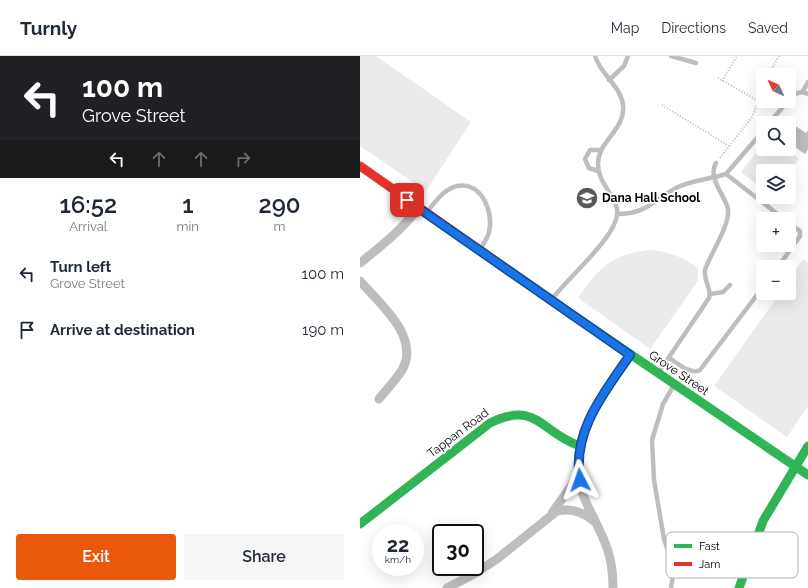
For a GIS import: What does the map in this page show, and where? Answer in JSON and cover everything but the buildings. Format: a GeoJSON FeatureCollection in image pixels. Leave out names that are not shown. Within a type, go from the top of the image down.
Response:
{"type":"FeatureCollection","features":[{"type":"Feature","properties":{"kind":"street","name":"Grove Street"},"geometry":{"type":"LineString","coordinates":[[360,166],[630,355],[808,475]]}},
{"type":"Feature","properties":{"kind":"street"},"geometry":{"type":"LineString","coordinates":[[360,263],[392,237],[411,218],[423,210]]}},
{"type":"Feature","properties":{"kind":"street"},"geometry":{"type":"LineString","coordinates":[[360,281],[403,333],[407,352],[402,369],[379,399]]}},
{"type":"Feature","properties":{"kind":"street"},"geometry":{"type":"LineString","coordinates":[[447,588],[474,574],[503,555],[550,516],[572,485],[578,466],[580,446],[586,425],[593,410],[630,355]]}},
{"type":"Feature","properties":{"kind":"street","name":"Tappan Road"},"geometry":{"type":"LineString","coordinates":[[360,524],[490,423],[502,416],[515,413],[528,416],[568,442],[580,446]]}},
{"type":"Feature","properties":{"kind":"street"},"geometry":{"type":"LineString","coordinates":[[759,532],[763,521],[808,446]]}},
{"type":"Feature","properties":{"kind":"street"},"geometry":{"type":"LineString","coordinates":[[578,466],[583,494],[610,556],[613,588]]}},
{"type":"Feature","properties":{"kind":"street"},"geometry":{"type":"LineString","coordinates":[[550,516],[564,510],[576,511],[587,515],[596,522]]}},
{"type":"Feature","properties":{"kind":"street"},"geometry":{"type":"LineString","coordinates":[[739,588],[743,578]]}},
{"type":"Feature","properties":{"kind":"lane"},"geometry":{"type":"LineString","coordinates":[[552,300],[610,234],[615,225],[618,214],[616,205],[598,171],[598,162],[601,150],[618,127],[623,112],[620,96],[598,64],[595,56]]}},
{"type":"Feature","properties":{"kind":"lane"},"geometry":{"type":"LineString","coordinates":[[609,80],[621,70],[627,62],[628,56]]}},
{"type":"Feature","properties":{"kind":"lane"},"geometry":{"type":"LineString","coordinates":[[671,56],[696,63]]}},
{"type":"Feature","properties":{"kind":"lane"},"geometry":{"type":"LineString","coordinates":[[796,93],[806,92],[808,82]]}},
{"type":"Feature","properties":{"kind":"lane"},"geometry":{"type":"LineString","coordinates":[[775,116],[781,108]]}},
{"type":"Feature","properties":{"kind":"lane"},"geometry":{"type":"LineString","coordinates":[[618,214],[648,208],[679,187],[726,174],[756,138]]}},
{"type":"Feature","properties":{"kind":"lane"},"geometry":{"type":"LineString","coordinates":[[598,171],[589,168],[585,159],[590,150],[601,150]]}},
{"type":"Feature","properties":{"kind":"lane"},"geometry":{"type":"LineString","coordinates":[[658,374],[698,317],[710,294],[704,276],[705,270],[728,214],[726,203],[713,170],[716,163]]}},
{"type":"Feature","properties":{"kind":"lane"},"geometry":{"type":"LineString","coordinates":[[726,174],[775,212]]}},
{"type":"Feature","properties":{"kind":"lane"},"geometry":{"type":"LineString","coordinates":[[423,210],[440,196],[457,186],[463,186],[478,192],[484,198],[489,210],[490,222],[489,233],[480,250]]}},
{"type":"Feature","properties":{"kind":"lane"},"geometry":{"type":"LineString","coordinates":[[796,228],[800,231],[800,236],[796,242]]}},
{"type":"Feature","properties":{"kind":"lane"},"geometry":{"type":"LineString","coordinates":[[710,294],[723,292],[730,285]]}},
{"type":"Feature","properties":{"kind":"lane"},"geometry":{"type":"LineString","coordinates":[[669,358],[689,370],[697,372],[700,370],[756,296]]}},
{"type":"Feature","properties":{"kind":"lane"},"geometry":{"type":"LineString","coordinates":[[666,544],[654,480],[652,436],[663,404],[674,385]]}},
{"type":"Feature","properties":{"kind":"lane"},"geometry":{"type":"LineString","coordinates":[[671,588],[672,578]]}},
{"type":"Feature","properties":{"kind":"path"},"geometry":{"type":"LineString","coordinates":[[722,81],[737,56]]}},
{"type":"Feature","properties":{"kind":"path"},"geometry":{"type":"LineString","coordinates":[[772,68],[778,56]]}},
{"type":"Feature","properties":{"kind":"path"},"geometry":{"type":"LineString","coordinates":[[718,78],[756,100]]}},
{"type":"Feature","properties":{"kind":"path"},"geometry":{"type":"LineString","coordinates":[[662,105],[729,146]]}},
{"type":"Feature","properties":{"kind":"path"},"geometry":{"type":"LineString","coordinates":[[716,163],[752,117],[757,108]]}},
{"type":"Feature","properties":{"kind":"shaded area"},"geometry":{"type":"Polygon","coordinates":[[[360,56],[376,56],[471,122],[426,191],[360,146],[360,56]]]}},
{"type":"Feature","properties":{"kind":"shaded area"},"geometry":{"type":"Polygon","coordinates":[[[796,126],[806,133],[808,130],[808,149],[805,154],[796,148],[796,126]]]}},
{"type":"Feature","properties":{"kind":"shaded area"},"geometry":{"type":"Polygon","coordinates":[[[756,153],[756,156],[795,156],[799,159],[795,164],[756,164],[756,184],[741,172],[756,153]]]}},
{"type":"Feature","properties":{"kind":"shaded area"},"geometry":{"type":"Polygon","coordinates":[[[649,250],[675,255],[698,268],[698,281],[650,349],[578,298],[593,278],[607,264],[625,255],[649,250]]]}},
{"type":"Feature","properties":{"kind":"shaded area"},"geometry":{"type":"Polygon","coordinates":[[[803,259],[808,262],[808,406],[787,437],[714,386],[775,300],[796,300],[796,270],[803,259]]]}},
{"type":"Feature","properties":{"kind":"traffic: fast"},"geometry":{"type":"LineString","coordinates":[[564,309],[808,475]]}},
{"type":"Feature","properties":{"kind":"traffic: fast"},"geometry":{"type":"LineString","coordinates":[[360,524],[490,423],[506,417],[518,415],[529,416],[567,440],[580,446]]}},
{"type":"Feature","properties":{"kind":"traffic: fast"},"geometry":{"type":"LineString","coordinates":[[759,532],[763,521],[808,446]]}},
{"type":"Feature","properties":{"kind":"traffic: fast"},"geometry":{"type":"LineString","coordinates":[[739,588],[743,578]]}},
{"type":"Feature","properties":{"kind":"traffic: jam"},"geometry":{"type":"LineString","coordinates":[[360,166],[564,309]]}},
{"type":"Feature","properties":{"kind":"place","name":"Dana Hall School"},"geometry":{"type":"Point","coordinates":[587,198]}},
{"type":"Feature","properties":{"kind":"route"},"geometry":{"type":"LineString","coordinates":[[407,200],[418,208],[427,212],[630,355],[601,397],[586,425],[581,440],[579,453],[578,466],[580,480]]}}]}
